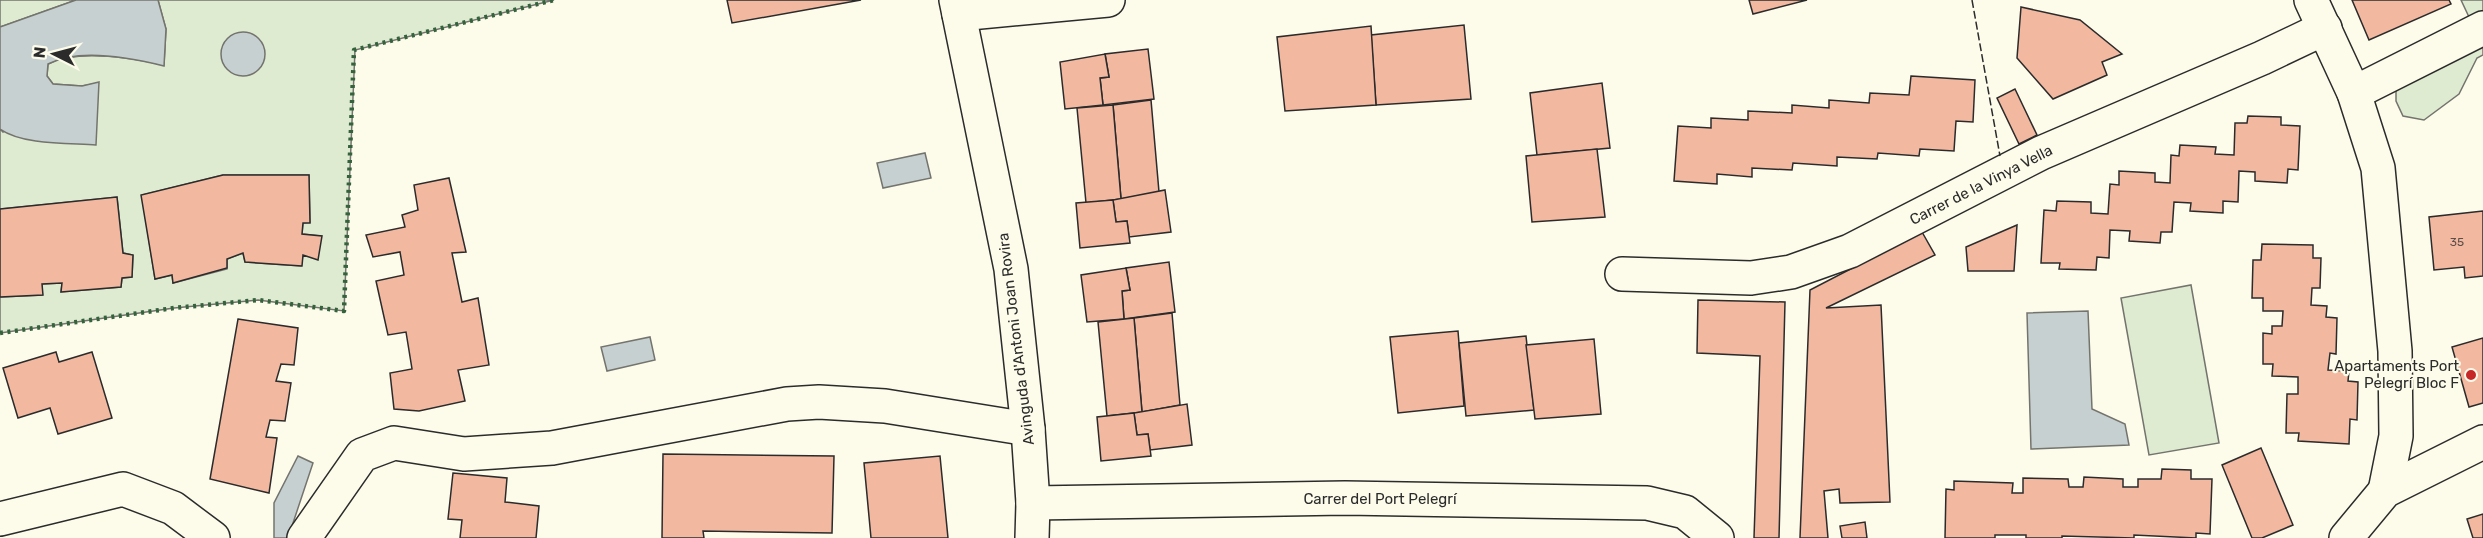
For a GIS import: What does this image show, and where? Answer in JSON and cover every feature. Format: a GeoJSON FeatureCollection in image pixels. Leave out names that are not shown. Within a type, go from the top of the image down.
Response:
{"type":"FeatureCollection","features":[{"type":"Feature","properties":{"kind":"street"},"geometry":{"type":"LineString","coordinates":[[957,7],[1108,0]]}},
{"type":"Feature","properties":{"kind":"street","name":"Avinguda d'Antoni Joan Rovira"},"geometry":{"type":"LineString","coordinates":[[957,7],[1011,269],[1028,429],[1033,503],[1032,538]]}},
{"type":"Feature","properties":{"kind":"street"},"geometry":{"type":"LineString","coordinates":[[2318,14],[2354,93],[2378,168],[2395,351],[2396,436],[2385,491]]}},
{"type":"Feature","properties":{"kind":"street","name":"Carrer de la Vinya Vella"},"geometry":{"type":"LineString","coordinates":[[1622,273],[1751,278],[1791,272],[1850,251],[2042,153],[2262,58],[2318,14]]}},
{"type":"Feature","properties":{"kind":"street"},"geometry":{"type":"LineString","coordinates":[[2354,93],[2483,28]]}},
{"type":"Feature","properties":{"kind":"street"},"geometry":{"type":"LineString","coordinates":[[304,538],[362,455],[394,443],[464,453],[552,448],[787,404],[819,402],[885,406],[1028,429]]}},
{"type":"Feature","properties":{"kind":"street"},"geometry":{"type":"LineString","coordinates":[[2346,538],[2385,491],[2483,442]]}},
{"type":"Feature","properties":{"kind":"street"},"geometry":{"type":"LineString","coordinates":[[0,519],[123,489],[172,508],[213,538]]}},
{"type":"Feature","properties":{"kind":"street","name":"Carrer del Port Pelegrí"},"geometry":{"type":"LineString","coordinates":[[1033,503],[1345,498],[1647,502],[1685,512],[1717,538]]}},
{"type":"Feature","properties":{"kind":"green space"},"geometry":{"type":"Polygon","coordinates":[[[0,0],[76,0],[0,27],[0,0]]]}},
{"type":"Feature","properties":{"kind":"green space"},"geometry":{"type":"Polygon","coordinates":[[[158,0],[554,0],[355,50],[344,311],[258,300],[174,308],[0,333],[0,297],[42,295],[42,284],[62,283],[61,292],[121,287],[122,278],[132,277],[133,255],[123,253],[117,197],[0,209],[0,129],[3,132],[99,83],[82,86],[53,84],[47,76],[48,64],[74,57],[105,56],[164,65],[166,29],[158,0]],[[223,175],[142,195],[155,279],[172,275],[173,283],[227,269],[227,259],[243,253],[245,262],[301,266],[303,255],[321,236],[302,234],[303,223],[310,222],[309,175],[223,175]]]}},
{"type":"Feature","properties":{"kind":"green space"},"geometry":{"type":"Polygon","coordinates":[[[2461,0],[2483,0],[2483,55],[2477,58],[2459,94],[2424,120],[2403,116],[2396,101],[2396,82],[2469,17],[2461,0]]]}},
{"type":"Feature","properties":{"kind":"green space"},"geometry":{"type":"Polygon","coordinates":[[[2191,285],[2219,443],[2149,455],[2121,298],[2191,285]]]}},
{"type":"Feature","properties":{"kind":"shaded area"},"geometry":{"type":"Polygon","coordinates":[[[76,0],[158,0],[166,29],[164,66],[137,60],[89,55],[60,59],[48,64],[47,76],[53,84],[82,86],[99,82],[96,145],[33,141],[0,129],[0,27],[76,0]]]}},
{"type":"Feature","properties":{"kind":"shaded area"},"geometry":{"type":"Polygon","coordinates":[[[243,32],[252,33],[259,38],[264,45],[264,63],[259,70],[252,75],[243,76],[234,75],[227,70],[222,63],[221,54],[222,45],[227,38],[234,33],[243,32]]]}},
{"type":"Feature","properties":{"kind":"shaded area"},"geometry":{"type":"Polygon","coordinates":[[[925,153],[931,178],[883,188],[877,163],[925,153]]]}},
{"type":"Feature","properties":{"kind":"shaded area"},"geometry":{"type":"Polygon","coordinates":[[[2088,311],[2092,409],[2125,424],[2129,445],[2031,449],[2027,313],[2088,311]]]}},
{"type":"Feature","properties":{"kind":"shaded area"},"geometry":{"type":"Polygon","coordinates":[[[650,337],[655,360],[607,371],[601,347],[650,337]]]}},
{"type":"Feature","properties":{"kind":"shaded area"},"geometry":{"type":"Polygon","coordinates":[[[298,456],[313,463],[288,538],[274,538],[274,503],[298,456]]]}},
{"type":"Feature","properties":{"kind":"building"},"geometry":{"type":"Polygon","coordinates":[[[727,0],[861,0],[732,23],[727,0]]]}},
{"type":"Feature","properties":{"kind":"building"},"geometry":{"type":"Polygon","coordinates":[[[1749,0],[1807,0],[1753,14],[1749,0]]]}},
{"type":"Feature","properties":{"kind":"building"},"geometry":{"type":"Polygon","coordinates":[[[2352,0],[2449,0],[2451,4],[2369,40],[2352,0]]]}},
{"type":"Feature","properties":{"kind":"building"},"geometry":{"type":"Polygon","coordinates":[[[2021,7],[2080,20],[2122,54],[2102,62],[2107,75],[2053,99],[2017,58],[2021,7]]]}},
{"type":"Feature","properties":{"kind":"building"},"geometry":{"type":"Polygon","coordinates":[[[1464,25],[1471,99],[1376,105],[1371,35],[1464,25]]]}},
{"type":"Feature","properties":{"kind":"building"},"geometry":{"type":"Polygon","coordinates":[[[1371,26],[1376,105],[1285,111],[1277,37],[1371,26]]]}},
{"type":"Feature","properties":{"kind":"building"},"geometry":{"type":"Polygon","coordinates":[[[1148,49],[1154,99],[1103,105],[1100,78],[1109,77],[1105,54],[1148,49]]]}},
{"type":"Feature","properties":{"kind":"building"},"geometry":{"type":"Polygon","coordinates":[[[1105,54],[1109,77],[1100,78],[1103,105],[1065,109],[1060,62],[1105,54]]]}},
{"type":"Feature","properties":{"kind":"building"},"geometry":{"type":"Polygon","coordinates":[[[1911,76],[1975,80],[1973,122],[1956,121],[1954,151],[1920,149],[1919,156],[1878,153],[1877,159],[1837,157],[1837,166],[1793,163],[1792,170],[1752,168],[1752,177],[1717,174],[1717,184],[1674,181],[1678,126],[1711,128],[1711,118],[1748,120],[1748,111],[1792,113],[1792,105],[1829,108],[1829,100],[1869,103],[1870,93],[1909,95],[1911,76]]]}},
{"type":"Feature","properties":{"kind":"building"},"geometry":{"type":"Polygon","coordinates":[[[1602,83],[1610,148],[1537,155],[1530,93],[1602,83]]]}},
{"type":"Feature","properties":{"kind":"building"},"geometry":{"type":"Polygon","coordinates":[[[2015,89],[2037,135],[2019,144],[1997,98],[2015,89]]]}},
{"type":"Feature","properties":{"kind":"building"},"geometry":{"type":"Polygon","coordinates":[[[1151,100],[1159,192],[1121,199],[1113,105],[1151,100]]]}},
{"type":"Feature","properties":{"kind":"building"},"geometry":{"type":"Polygon","coordinates":[[[1113,105],[1121,199],[1086,203],[1077,108],[1113,105]]]}},
{"type":"Feature","properties":{"kind":"building"},"geometry":{"type":"Polygon","coordinates":[[[2248,116],[2281,117],[2281,125],[2300,126],[2298,170],[2288,169],[2287,183],[2255,181],[2255,172],[2239,171],[2238,202],[2223,201],[2223,213],[2190,211],[2191,203],[2174,202],[2172,232],[2161,232],[2160,243],[2129,241],[2130,231],[2110,230],[2109,258],[2097,257],[2096,270],[2059,269],[2060,263],[2041,263],[2044,210],[2056,211],[2057,201],[2091,202],[2091,213],[2108,214],[2110,184],[2119,185],[2119,171],[2155,173],[2155,182],[2170,183],[2171,155],[2179,156],[2180,145],[2216,147],[2215,154],[2234,155],[2235,123],[2247,123],[2248,116]]]}},
{"type":"Feature","properties":{"kind":"building"},"geometry":{"type":"Polygon","coordinates":[[[1597,149],[1605,217],[1532,222],[1526,156],[1597,149]]]}},
{"type":"Feature","properties":{"kind":"building"},"geometry":{"type":"Polygon","coordinates":[[[223,175],[309,175],[310,223],[303,223],[302,234],[322,236],[318,260],[303,255],[302,266],[245,262],[243,253],[227,259],[227,268],[173,283],[172,275],[155,279],[141,195],[223,175]]]}},
{"type":"Feature","properties":{"kind":"building"},"geometry":{"type":"Polygon","coordinates":[[[449,178],[466,252],[452,253],[462,302],[478,298],[489,365],[458,370],[465,401],[419,411],[394,409],[390,373],[412,369],[406,332],[388,335],[376,281],[404,275],[400,252],[373,257],[366,235],[405,227],[402,215],[418,210],[414,185],[449,178]]]}},
{"type":"Feature","properties":{"kind":"building"},"geometry":{"type":"Polygon","coordinates":[[[1165,190],[1171,232],[1129,237],[1127,221],[1116,222],[1113,200],[1165,190]]]}},
{"type":"Feature","properties":{"kind":"building"},"geometry":{"type":"Polygon","coordinates":[[[117,197],[123,253],[133,255],[132,277],[122,278],[121,287],[61,292],[62,283],[42,284],[43,295],[0,297],[0,209],[117,197]]]}},
{"type":"Feature","properties":{"kind":"building"},"geometry":{"type":"Polygon","coordinates":[[[1113,200],[1116,222],[1127,221],[1130,243],[1080,248],[1076,203],[1113,200]]]}},
{"type":"Feature","properties":{"kind":"building"},"geometry":{"type":"Polygon","coordinates":[[[2483,211],[2483,276],[2465,278],[2464,267],[2434,270],[2429,217],[2483,211]]]}},
{"type":"Feature","properties":{"kind":"building"},"geometry":{"type":"Polygon","coordinates":[[[2017,225],[2014,271],[1968,271],[1966,247],[2017,225]]]}},
{"type":"Feature","properties":{"kind":"building"},"geometry":{"type":"Polygon","coordinates":[[[1922,232],[1935,255],[1826,308],[1881,305],[1890,502],[1840,503],[1839,489],[1824,491],[1828,538],[1800,538],[1810,290],[1922,232]]]}},
{"type":"Feature","properties":{"kind":"building"},"geometry":{"type":"Polygon","coordinates":[[[2262,244],[2313,245],[2313,258],[2321,258],[2320,288],[2312,288],[2311,305],[2327,306],[2326,317],[2337,318],[2336,354],[2330,353],[2328,370],[2349,371],[2348,381],[2358,382],[2357,420],[2350,419],[2349,444],[2298,441],[2299,433],[2286,433],[2287,394],[2298,394],[2298,377],[2272,376],[2273,364],[2263,364],[2263,333],[2272,334],[2272,326],[2282,326],[2283,311],[2263,311],[2263,298],[2252,298],[2253,260],[2261,260],[2262,244]]]}},
{"type":"Feature","properties":{"kind":"building"},"geometry":{"type":"Polygon","coordinates":[[[1169,262],[1175,312],[1124,319],[1122,291],[1130,290],[1126,268],[1169,262]]]}},
{"type":"Feature","properties":{"kind":"building"},"geometry":{"type":"Polygon","coordinates":[[[1126,268],[1130,290],[1122,291],[1124,319],[1087,322],[1081,275],[1126,268]]]}},
{"type":"Feature","properties":{"kind":"building"},"geometry":{"type":"Polygon","coordinates":[[[1698,300],[1785,302],[1779,538],[1754,538],[1760,356],[1697,353],[1698,300]]]}},
{"type":"Feature","properties":{"kind":"building"},"geometry":{"type":"Polygon","coordinates":[[[1172,313],[1180,405],[1142,412],[1134,318],[1172,313]]]}},
{"type":"Feature","properties":{"kind":"building"},"geometry":{"type":"Polygon","coordinates":[[[1134,318],[1142,412],[1107,416],[1098,322],[1134,318]]]}},
{"type":"Feature","properties":{"kind":"building"},"geometry":{"type":"Polygon","coordinates":[[[238,319],[298,328],[294,365],[281,364],[276,381],[291,383],[285,421],[270,420],[266,437],[277,438],[269,493],[210,479],[238,319]]]}},
{"type":"Feature","properties":{"kind":"building"},"geometry":{"type":"Polygon","coordinates":[[[1458,331],[1464,406],[1398,413],[1390,337],[1458,331]]]}},
{"type":"Feature","properties":{"kind":"building"},"geometry":{"type":"Polygon","coordinates":[[[1526,336],[1534,410],[1466,416],[1459,343],[1526,336]]]}},
{"type":"Feature","properties":{"kind":"building","name":"Apartaments Port Pelegrí Bloc F"},"geometry":{"type":"Polygon","coordinates":[[[2483,338],[2483,403],[2469,407],[2452,347],[2483,338]]]}},
{"type":"Feature","properties":{"kind":"building"},"geometry":{"type":"Polygon","coordinates":[[[1594,339],[1601,414],[1535,419],[1526,345],[1594,339]]]}},
{"type":"Feature","properties":{"kind":"building"},"geometry":{"type":"Polygon","coordinates":[[[56,352],[59,362],[92,352],[112,418],[58,434],[50,408],[18,418],[3,368],[56,352]]]}},
{"type":"Feature","properties":{"kind":"building"},"geometry":{"type":"Polygon","coordinates":[[[1187,404],[1192,445],[1150,450],[1148,434],[1137,435],[1134,413],[1187,404]]]}},
{"type":"Feature","properties":{"kind":"building"},"geometry":{"type":"Polygon","coordinates":[[[1134,413],[1137,435],[1148,434],[1151,456],[1101,461],[1097,417],[1134,413]]]}},
{"type":"Feature","properties":{"kind":"building"},"geometry":{"type":"Polygon","coordinates":[[[2261,448],[2293,525],[2262,538],[2252,538],[2222,465],[2261,448]]]}},
{"type":"Feature","properties":{"kind":"building"},"geometry":{"type":"Polygon","coordinates":[[[663,454],[834,456],[832,533],[703,531],[704,538],[662,538],[663,454]]]}},
{"type":"Feature","properties":{"kind":"building"},"geometry":{"type":"Polygon","coordinates":[[[940,456],[948,538],[871,538],[864,463],[940,456]]]}},
{"type":"Feature","properties":{"kind":"building"},"geometry":{"type":"Polygon","coordinates":[[[2162,469],[2191,470],[2191,479],[2212,479],[2210,534],[2196,533],[2196,538],[2134,535],[2134,538],[2062,536],[2062,538],[2026,538],[2026,535],[1995,535],[1995,538],[1945,538],[1946,489],[1954,490],[1954,481],[2013,483],[2012,493],[2023,493],[2023,478],[2068,479],[2069,487],[2083,487],[2084,477],[2123,479],[2123,487],[2138,487],[2138,479],[2161,479],[2162,469]]]}},
{"type":"Feature","properties":{"kind":"building"},"geometry":{"type":"Polygon","coordinates":[[[453,473],[507,478],[505,502],[539,506],[536,538],[460,538],[462,520],[448,519],[453,473]]]}},
{"type":"Feature","properties":{"kind":"building"},"geometry":{"type":"Polygon","coordinates":[[[2483,514],[2483,538],[2473,538],[2467,519],[2483,514]]]}},
{"type":"Feature","properties":{"kind":"building"},"geometry":{"type":"Polygon","coordinates":[[[1865,522],[1867,538],[1842,538],[1840,526],[1865,522]]]}},
{"type":"Feature","properties":{"kind":"hedge"},"geometry":{"type":"LineString","coordinates":[[0,333],[174,308],[258,300],[344,311],[354,50],[554,0]]}},
{"type":"Feature","properties":{"kind":"fence"},"geometry":{"type":"LineString","coordinates":[[1972,0],[2000,156]]}},
{"type":"Feature","properties":{"kind":"place","name":"Apartaments Port Pelegrí Bloc F"},"geometry":{"type":"Point","coordinates":[2471,375]}}]}
